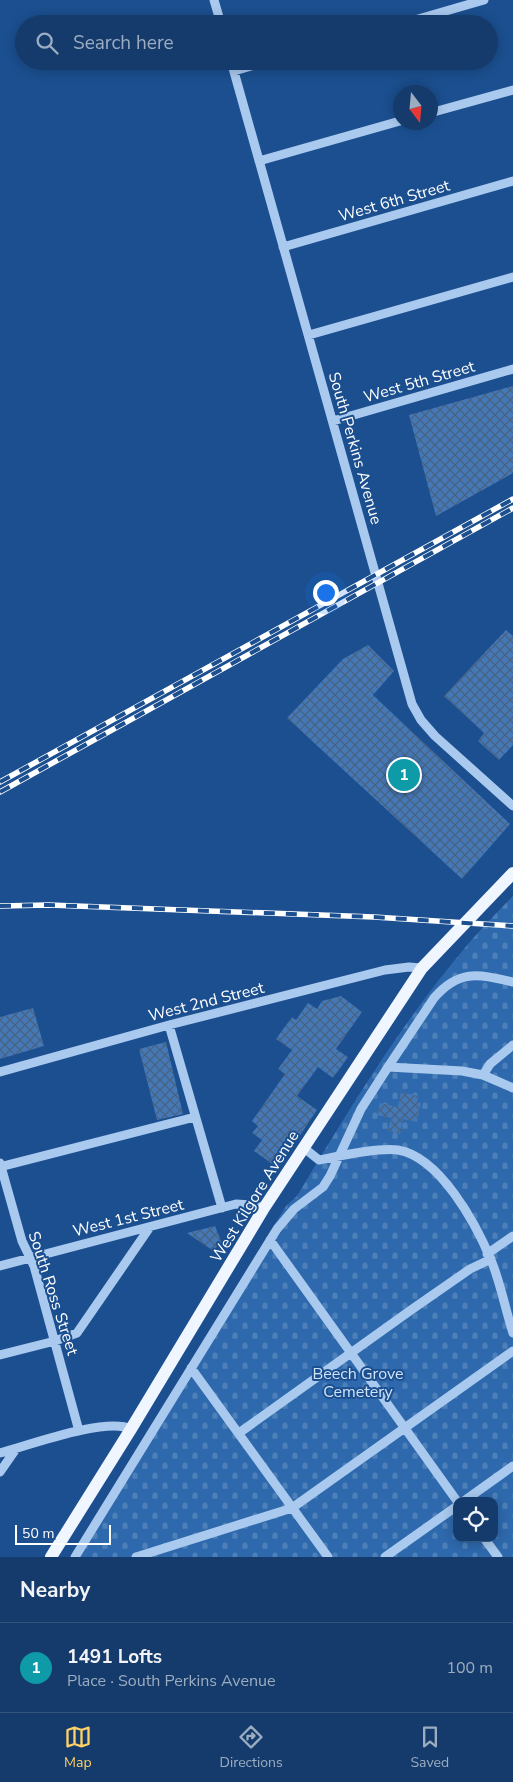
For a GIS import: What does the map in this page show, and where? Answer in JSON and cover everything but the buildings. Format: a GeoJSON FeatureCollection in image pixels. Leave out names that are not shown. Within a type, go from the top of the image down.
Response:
{"type":"FeatureCollection","features":[{"type":"Feature","properties":{"kind":"main road","name":"West Kilgore Avenue"},"geometry":{"type":"LineString","coordinates":[[51,1557],[131,1429],[264,1208],[422,968],[513,873]]}},
{"type":"Feature","properties":{"kind":"street"},"geometry":{"type":"LineString","coordinates":[[214,0],[218,15]]}},
{"type":"Feature","properties":{"kind":"street"},"geometry":{"type":"LineString","coordinates":[[432,15],[484,0]]}},
{"type":"Feature","properties":{"kind":"street","name":"South Perkins Avenue"},"geometry":{"type":"LineString","coordinates":[[234,71],[412,704],[427,728],[513,806]]}},
{"type":"Feature","properties":{"kind":"street"},"geometry":{"type":"LineString","coordinates":[[438,111],[513,90]]}},
{"type":"Feature","properties":{"kind":"street"},"geometry":{"type":"LineString","coordinates":[[259,160],[393,123]]}},
{"type":"Feature","properties":{"kind":"street","name":"West 6th Street"},"geometry":{"type":"LineString","coordinates":[[283,247],[513,181]]}},
{"type":"Feature","properties":{"kind":"street"},"geometry":{"type":"LineString","coordinates":[[309,335],[513,277]]}},
{"type":"Feature","properties":{"kind":"street","name":"West 5th Street"},"geometry":{"type":"LineString","coordinates":[[333,421],[513,369]]}},
{"type":"Feature","properties":{"kind":"street","name":"West 2nd Street"},"geometry":{"type":"LineString","coordinates":[[0,1072],[385,970],[409,967],[422,968]]}},
{"type":"Feature","properties":{"kind":"street"},"geometry":{"type":"LineString","coordinates":[[75,1557],[277,1228],[294,1209],[323,1187],[330,1176],[360,1109],[434,998],[454,980],[469,976],[513,982]]}},
{"type":"Feature","properties":{"kind":"street"},"geometry":{"type":"LineString","coordinates":[[169,1026],[222,1208]]}},
{"type":"Feature","properties":{"kind":"street"},"geometry":{"type":"LineString","coordinates":[[483,1074],[490,1064],[513,1045]]}},
{"type":"Feature","properties":{"kind":"street"},"geometry":{"type":"LineString","coordinates":[[388,1067],[483,1074],[513,1088]]}},
{"type":"Feature","properties":{"kind":"street"},"geometry":{"type":"LineString","coordinates":[[0,1165],[195,1116]]}},
{"type":"Feature","properties":{"kind":"street"},"geometry":{"type":"LineString","coordinates":[[304,1148],[319,1160],[388,1150],[406,1152],[419,1158],[450,1187],[465,1209],[489,1256],[505,1302],[513,1333]]}},
{"type":"Feature","properties":{"kind":"street","name":"South Ross Street"},"geometry":{"type":"LineString","coordinates":[[0,1165],[22,1241],[34,1266],[80,1431]]}},
{"type":"Feature","properties":{"kind":"street","name":"West 1st Street"},"geometry":{"type":"LineString","coordinates":[[0,1266],[222,1208],[244,1204],[264,1208]]}},
{"type":"Feature","properties":{"kind":"street"},"geometry":{"type":"LineString","coordinates":[[0,1355],[55,1341],[77,1333],[150,1227]]}},
{"type":"Feature","properties":{"kind":"street"},"geometry":{"type":"LineString","coordinates":[[239,1433],[489,1256],[513,1236]]}},
{"type":"Feature","properties":{"kind":"street"},"geometry":{"type":"LineString","coordinates":[[270,1240],[454,1497]]}},
{"type":"Feature","properties":{"kind":"street"},"geometry":{"type":"LineString","coordinates":[[136,1557],[292,1508],[513,1351]]}},
{"type":"Feature","properties":{"kind":"street"},"geometry":{"type":"LineString","coordinates":[[191,1368],[328,1557]]}},
{"type":"Feature","properties":{"kind":"street"},"geometry":{"type":"LineString","coordinates":[[0,1453],[92,1427],[114,1425],[131,1429]]}},
{"type":"Feature","properties":{"kind":"street"},"geometry":{"type":"LineString","coordinates":[[0,1472],[16,1449]]}},
{"type":"Feature","properties":{"kind":"street"},"geometry":{"type":"LineString","coordinates":[[470,1497],[513,1466]]}},
{"type":"Feature","properties":{"kind":"street"},"geometry":{"type":"LineString","coordinates":[[385,1557],[453,1509]]}},
{"type":"Feature","properties":{"kind":"street"},"geometry":{"type":"LineString","coordinates":[[487,1542],[498,1557]]}},
{"type":"Feature","properties":{"kind":"green space","name":"Beech Grove Cemetery"},"geometry":{"type":"Polygon","coordinates":[[[513,896],[513,1557],[71,1557],[286,1206],[297,1196],[399,1034],[445,972],[474,937],[513,896]]]}},
{"type":"Feature","properties":{"kind":"railway"},"geometry":{"type":"LineString","coordinates":[[0,782],[513,499]]}},
{"type":"Feature","properties":{"kind":"railway"},"geometry":{"type":"LineString","coordinates":[[0,792],[513,508]]}},
{"type":"Feature","properties":{"kind":"railway"},"geometry":{"type":"LineString","coordinates":[[0,906],[49,905],[374,917],[513,926]]}},
{"type":"Feature","properties":{"kind":"place","name":"1491 Lofts"},"geometry":{"type":"Point","coordinates":[404,775]}}]}
